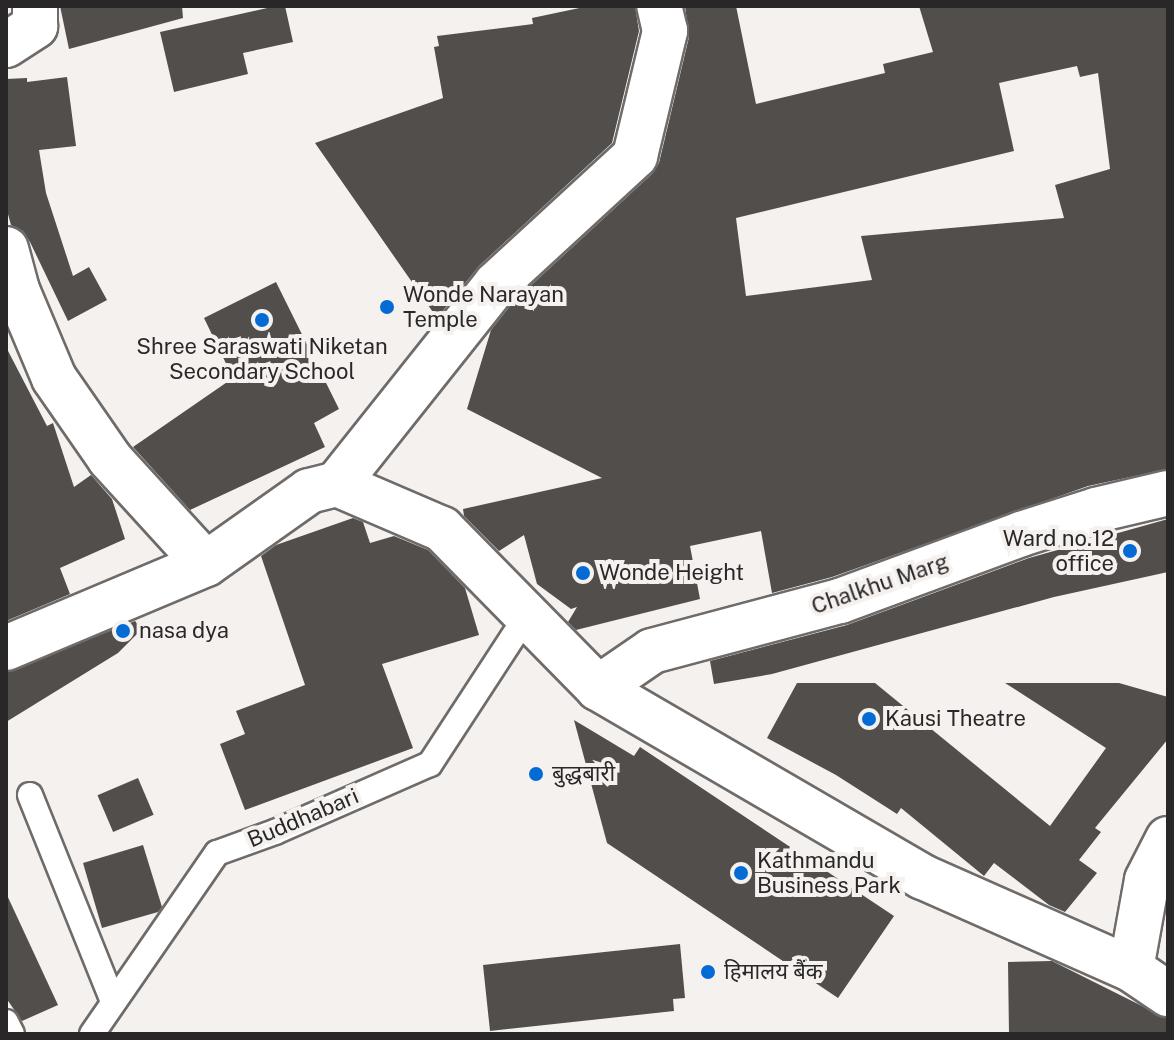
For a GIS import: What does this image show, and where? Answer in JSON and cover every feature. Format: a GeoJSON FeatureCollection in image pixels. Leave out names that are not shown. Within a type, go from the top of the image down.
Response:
{"type":"FeatureCollection","features":[{"type":"Feature","properties":{"kind":"street"},"geometry":{"type":"LineString","coordinates":[[6,45],[35,26],[35,6]]}},
{"type":"Feature","properties":{"kind":"street"},"geometry":{"type":"LineString","coordinates":[[337,484],[496,284],[635,156],[665,31],[659,6]]}},
{"type":"Feature","properties":{"kind":"street"},"geometry":{"type":"LineString","coordinates":[[6,249],[17,290],[54,378],[110,459],[206,564]]}},
{"type":"Feature","properties":{"kind":"street"},"geometry":{"type":"LineString","coordinates":[[6,648],[206,564],[309,491],[337,484],[442,529],[598,688],[923,877],[1131,969],[1168,994]]}},
{"type":"Feature","properties":{"kind":"street","name":"Chalkhu Marg"},"geometry":{"type":"LineString","coordinates":[[598,688],[652,651],[840,601],[1036,529],[1096,510],[1168,493]]}},
{"type":"Feature","properties":{"kind":"street"},"geometry":{"type":"LineString","coordinates":[[1131,969],[1147,880],[1168,839]]}},
{"type":"Feature","properties":{"kind":"lane","name":"Buddhabari"},"geometry":{"type":"LineString","coordinates":[[92,1034],[217,853],[275,832],[430,764],[526,617]]}},
{"type":"Feature","properties":{"kind":"lane"},"geometry":{"type":"LineString","coordinates":[[30,795],[113,1001]]}},
{"type":"Feature","properties":{"kind":"lane"},"geometry":{"type":"LineString","coordinates":[[6,1022],[12,1034]]}},
{"type":"Feature","properties":{"kind":"building"},"geometry":{"type":"Polygon","coordinates":[[[60,6],[182,6],[183,18],[69,49],[60,6]]]}},
{"type":"Feature","properties":{"kind":"building"},"geometry":{"type":"Polygon","coordinates":[[[285,6],[293,42],[243,53],[248,74],[174,92],[160,32],[285,6]]]}},
{"type":"Feature","properties":{"kind":"building"},"geometry":{"type":"Polygon","coordinates":[[[589,6],[635,6],[639,31],[612,143],[479,266],[437,318],[315,143],[443,98],[434,47],[439,46],[437,36],[533,24],[532,18],[589,6]]]}},
{"type":"Feature","properties":{"kind":"building"},"geometry":{"type":"Polygon","coordinates":[[[685,6],[736,6],[756,104],[885,73],[883,64],[933,52],[919,6],[1168,6],[1168,469],[1088,486],[832,577],[772,593],[761,531],[690,546],[700,599],[576,630],[568,622],[577,607],[571,609],[537,584],[524,535],[499,551],[464,516],[463,509],[602,478],[467,409],[491,330],[514,301],[652,174],[659,163],[689,37],[685,6]],[[1077,66],[999,83],[1014,151],[736,218],[746,296],[872,280],[861,236],[1064,218],[1055,185],[1110,169],[1098,73],[1080,77],[1077,66]]]}},
{"type":"Feature","properties":{"kind":"building"},"geometry":{"type":"Polygon","coordinates":[[[67,77],[76,146],[39,150],[46,193],[73,276],[89,267],[107,300],[68,321],[30,242],[23,231],[11,225],[6,207],[6,79],[27,78],[27,82],[67,77]]]}},
{"type":"Feature","properties":{"kind":"building"},"geometry":{"type":"Polygon","coordinates":[[[276,282],[339,409],[314,423],[325,447],[190,510],[133,447],[233,378],[204,318],[276,282]]]}},
{"type":"Feature","properties":{"kind":"building"},"geometry":{"type":"Polygon","coordinates":[[[6,347],[47,426],[53,423],[74,487],[91,475],[112,499],[125,539],[60,568],[70,594],[6,621],[6,347]]]}},
{"type":"Feature","properties":{"kind":"building"},"geometry":{"type":"Polygon","coordinates":[[[353,518],[363,522],[370,543],[394,536],[428,550],[465,588],[479,635],[382,664],[413,748],[245,810],[220,744],[245,734],[236,711],[305,685],[261,556],[276,545],[353,518]]]}},
{"type":"Feature","properties":{"kind":"building"},"geometry":{"type":"Polygon","coordinates":[[[1168,519],[1168,572],[1054,597],[772,674],[714,684],[710,661],[847,625],[1029,558],[1168,519]]]}},
{"type":"Feature","properties":{"kind":"building"},"geometry":{"type":"Polygon","coordinates":[[[135,621],[142,629],[118,653],[6,722],[6,672],[135,621]]]}},
{"type":"Feature","properties":{"kind":"building"},"geometry":{"type":"Polygon","coordinates":[[[797,683],[875,683],[1050,826],[1106,748],[1005,683],[1119,683],[1168,697],[1168,739],[1095,828],[1101,832],[1079,860],[1097,873],[1065,912],[1049,905],[994,863],[984,876],[901,808],[897,814],[836,775],[767,738],[797,683]]]}},
{"type":"Feature","properties":{"kind":"building","name":"Kathmandu Business Park"},"geometry":{"type":"Polygon","coordinates":[[[574,720],[634,756],[640,747],[894,916],[838,998],[607,843],[574,720]]]}},
{"type":"Feature","properties":{"kind":"building"},"geometry":{"type":"Polygon","coordinates":[[[138,778],[154,815],[113,832],[97,795],[138,778]]]}},
{"type":"Feature","properties":{"kind":"building"},"geometry":{"type":"Polygon","coordinates":[[[143,845],[162,907],[158,912],[102,928],[83,863],[143,845]]]}},
{"type":"Feature","properties":{"kind":"building"},"geometry":{"type":"Polygon","coordinates":[[[6,893],[58,1005],[22,1021],[6,998],[6,893]]]}},
{"type":"Feature","properties":{"kind":"building"},"geometry":{"type":"Polygon","coordinates":[[[680,944],[685,998],[673,999],[674,1011],[490,1031],[483,965],[680,944]]]}},
{"type":"Feature","properties":{"kind":"building"},"geometry":{"type":"Polygon","coordinates":[[[1052,961],[1168,1019],[1168,1034],[1009,1034],[1008,962],[1052,961]]]}},
{"type":"Feature","properties":{"kind":"place","name":"Wonde Narayan Temple"},"geometry":{"type":"Point","coordinates":[387,307]}},
{"type":"Feature","properties":{"kind":"place","name":"Shree Saraswati Niketan Secondary School"},"geometry":{"type":"Point","coordinates":[262,320]}},
{"type":"Feature","properties":{"kind":"place","name":"Ward no.12 office"},"geometry":{"type":"Point","coordinates":[1130,551]}},
{"type":"Feature","properties":{"kind":"place","name":"Wonde Height"},"geometry":{"type":"Point","coordinates":[583,573]}},
{"type":"Feature","properties":{"kind":"place","name":"nasa dya"},"geometry":{"type":"Point","coordinates":[123,631]}},
{"type":"Feature","properties":{"kind":"place","name":"Kausi Theatre"},"geometry":{"type":"Point","coordinates":[869,719]}},
{"type":"Feature","properties":{"kind":"place","name":"बुद्धबारी"},"geometry":{"type":"Point","coordinates":[536,774]}},
{"type":"Feature","properties":{"kind":"place","name":"Kathmandu Business Park"},"geometry":{"type":"Point","coordinates":[741,873]}},
{"type":"Feature","properties":{"kind":"place","name":"हिमालय बैंक"},"geometry":{"type":"Point","coordinates":[708,972]}}]}
